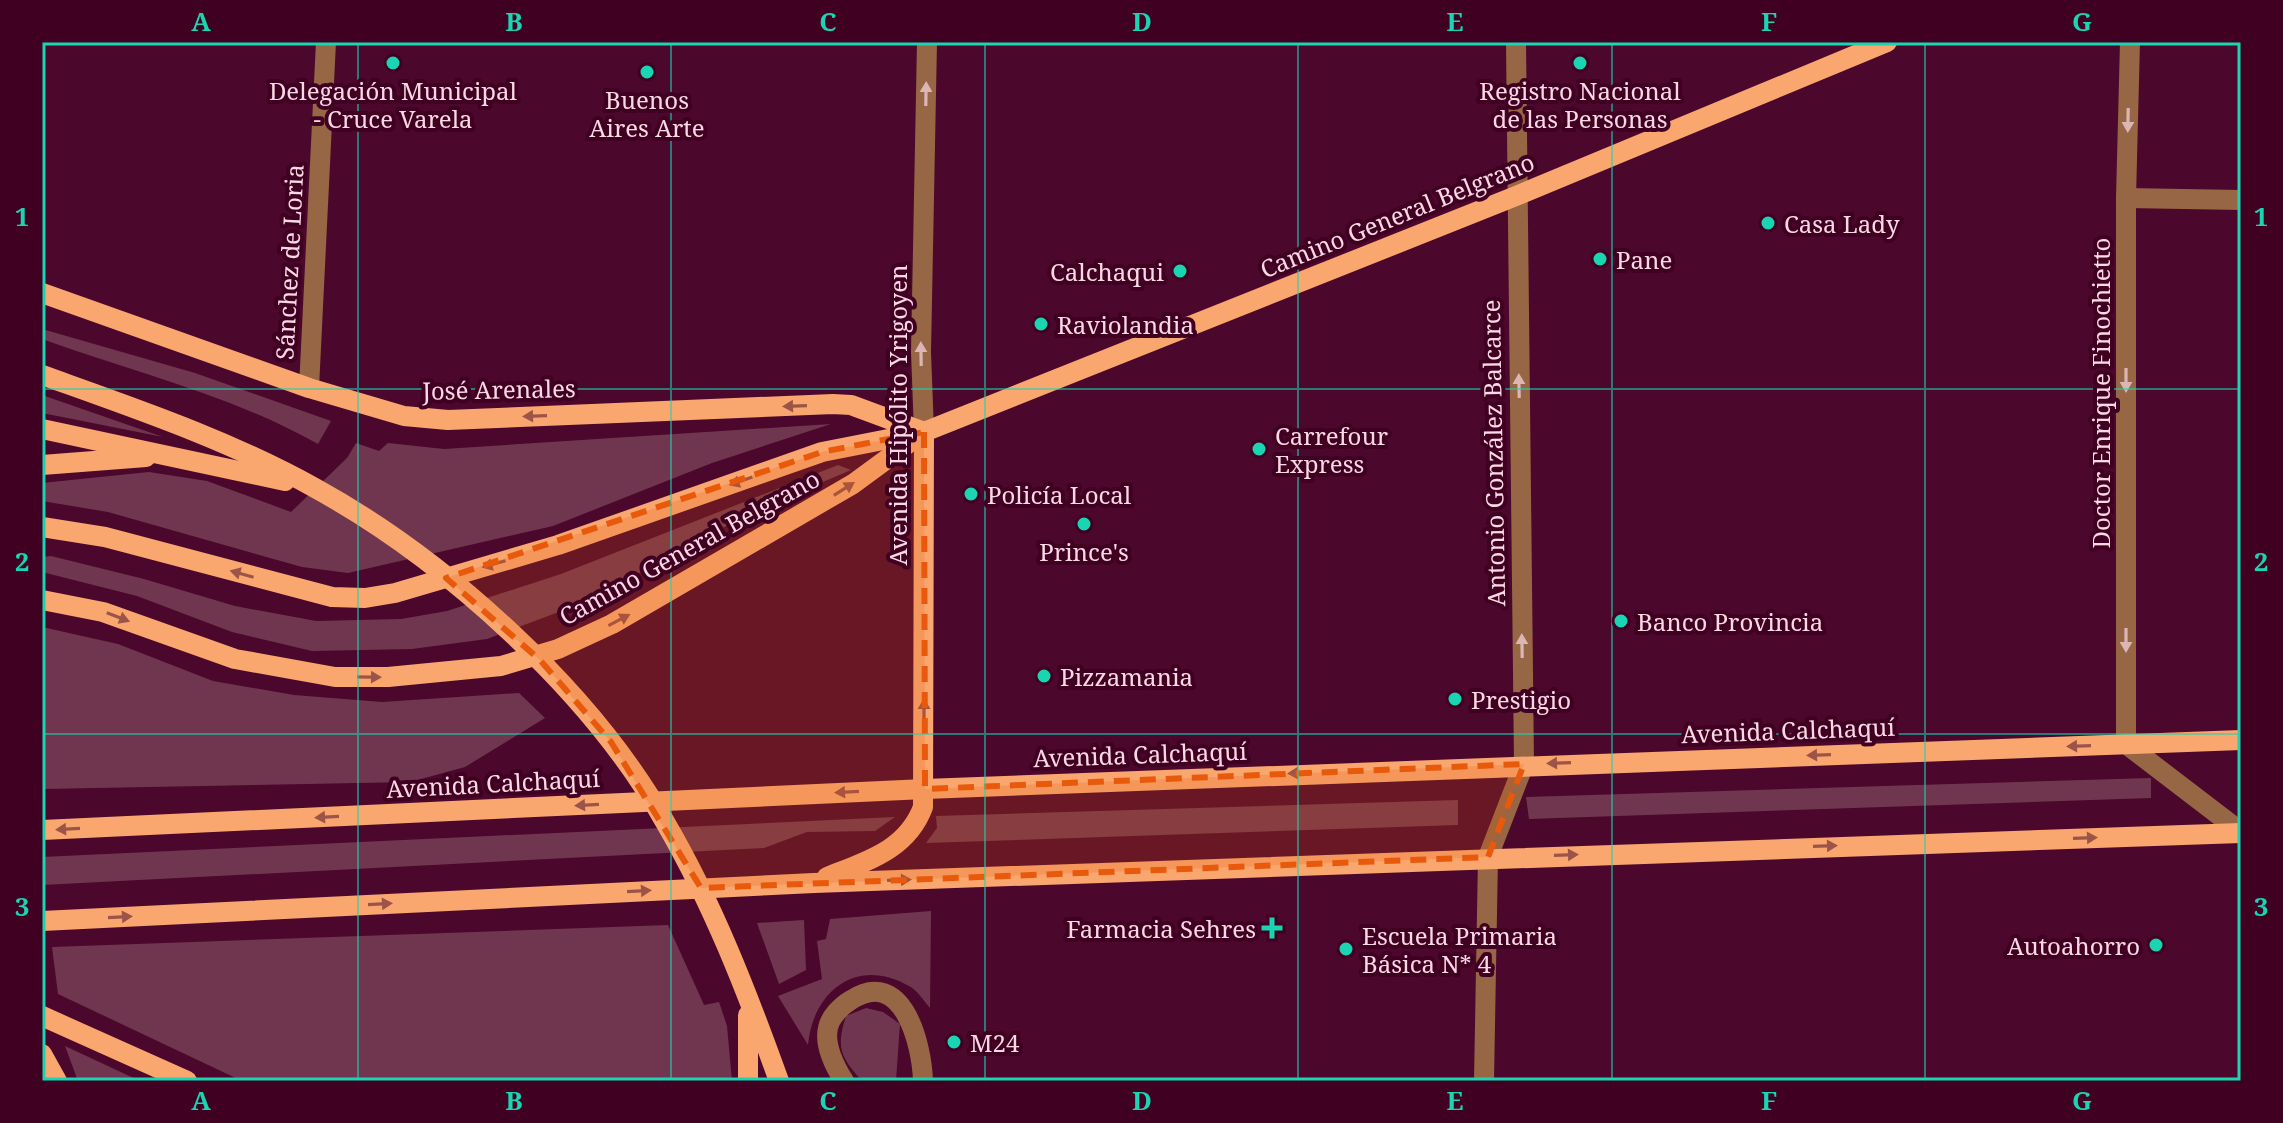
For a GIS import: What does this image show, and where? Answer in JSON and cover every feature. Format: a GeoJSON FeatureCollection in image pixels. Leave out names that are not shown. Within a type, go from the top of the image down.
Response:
{"type":"FeatureCollection","features":[{"type":"Feature","properties":{"kind":"main road","name":"Camino General Belgrano"},"geometry":{"type":"LineString","coordinates":[[42,527],[105,537],[332,597],[365,598],[395,593],[558,545],[822,452],[924,432],[1516,196],[1887,42]]}},
{"type":"Feature","properties":{"kind":"main road","name":"José Arenales"},"geometry":{"type":"LineString","coordinates":[[42,293],[309,388],[404,416],[448,420],[851,405],[924,432]]}},
{"type":"Feature","properties":{"kind":"main road"},"geometry":{"type":"LineString","coordinates":[[42,375],[208,437],[316,488],[433,567],[489,612],[581,705],[664,818],[696,877],[745,987],[779,1081]]}},
{"type":"Feature","properties":{"kind":"main road"},"geometry":{"type":"LineString","coordinates":[[42,429],[316,488]]}},
{"type":"Feature","properties":{"kind":"main road","name":"Camino General Belgrano"},"geometry":{"type":"LineString","coordinates":[[42,600],[103,612],[235,659],[335,677],[388,677],[501,666],[558,649],[612,624],[853,484],[924,432]]}},
{"type":"Feature","properties":{"kind":"main road","name":"Avenida Hipólito Yrigoyen"},"geometry":{"type":"LineString","coordinates":[[814,883],[870,860],[908,837],[923,807],[924,432]]}},
{"type":"Feature","properties":{"kind":"main road"},"geometry":{"type":"LineString","coordinates":[[42,465],[127,457],[204,464]]}},
{"type":"Feature","properties":{"kind":"main road","name":"Avenida Calchaquí"},"geometry":{"type":"LineString","coordinates":[[42,830],[1524,764],[2241,740]]}},
{"type":"Feature","properties":{"kind":"main road"},"geometry":{"type":"LineString","coordinates":[[42,921],[814,883],[2241,833]]}},
{"type":"Feature","properties":{"kind":"main road"},"geometry":{"type":"LineString","coordinates":[[745,987],[750,1035],[748,1081]]}},
{"type":"Feature","properties":{"kind":"main road"},"geometry":{"type":"LineString","coordinates":[[42,1016],[187,1081]]}},
{"type":"Feature","properties":{"kind":"main road"},"geometry":{"type":"LineString","coordinates":[[42,1054],[57,1081]]}},
{"type":"Feature","properties":{"kind":"street","name":"Sánchez de Loria"},"geometry":{"type":"LineString","coordinates":[[309,388],[326,42]]}},
{"type":"Feature","properties":{"kind":"street","name":"Avenida Hipólito Yrigoyen"},"geometry":{"type":"LineString","coordinates":[[924,432],[921,352],[927,42]]}},
{"type":"Feature","properties":{"kind":"street","name":"Antonio González Balcarce"},"geometry":{"type":"LineString","coordinates":[[1488,857],[1524,764],[1516,42]]}},
{"type":"Feature","properties":{"kind":"street","name":"Doctor Enrique Finochietto"},"geometry":{"type":"LineString","coordinates":[[2126,744],[2126,198],[2130,42]]}},
{"type":"Feature","properties":{"kind":"street"},"geometry":{"type":"LineString","coordinates":[[2126,198],[2241,200]]}},
{"type":"Feature","properties":{"kind":"street"},"geometry":{"type":"LineString","coordinates":[[2126,744],[2241,833]]}},
{"type":"Feature","properties":{"kind":"street"},"geometry":{"type":"LineString","coordinates":[[1484,1081],[1488,857]]}},
{"type":"Feature","properties":{"kind":"street"},"geometry":{"type":"LineString","coordinates":[[844,1081],[830,1053],[828,1028],[838,1009],[854,998],[874,991],[896,1000],[909,1016],[922,1054],[923,1081]]}},
{"type":"Feature","properties":{"kind":"highlighted area"},"geometry":{"type":"Polygon","coordinates":[[[924,432],[925,789],[1524,764],[1488,857],[701,888],[611,742],[540,660],[446,578],[822,452],[924,432]]]}},
{"type":"Feature","properties":{"kind":"shaded area"},"geometry":{"type":"Polygon","coordinates":[[[42,329],[195,373],[331,421],[318,444],[217,398],[42,339],[42,329]]]}},
{"type":"Feature","properties":{"kind":"shaded area"},"geometry":{"type":"Polygon","coordinates":[[[42,395],[163,437],[42,413],[42,395]]]}},
{"type":"Feature","properties":{"kind":"shaded area"},"geometry":{"type":"Polygon","coordinates":[[[831,424],[712,463],[553,526],[348,573],[302,567],[108,512],[42,501],[42,483],[149,472],[207,481],[291,512],[347,458],[356,443],[379,451],[388,443],[444,449],[831,424]]]}},
{"type":"Feature","properties":{"kind":"shaded area"},"geometry":{"type":"Polygon","coordinates":[[[838,465],[851,470],[750,513],[588,601],[487,639],[412,649],[312,651],[232,632],[137,596],[42,572],[42,557],[51,556],[235,606],[316,621],[401,619],[447,611],[561,574],[838,465]]]}},
{"type":"Feature","properties":{"kind":"shaded area"},"geometry":{"type":"Polygon","coordinates":[[[42,627],[118,644],[213,681],[294,695],[382,702],[519,693],[545,718],[465,767],[410,782],[42,789],[42,627]]]}},
{"type":"Feature","properties":{"kind":"shaded area"},"geometry":{"type":"Polygon","coordinates":[[[2151,778],[2151,798],[1529,819],[1526,797],[2151,778]]]}},
{"type":"Feature","properties":{"kind":"shaded area"},"geometry":{"type":"Polygon","coordinates":[[[1458,800],[1458,825],[926,843],[937,828],[936,816],[1458,800]]]}},
{"type":"Feature","properties":{"kind":"shaded area"},"geometry":{"type":"Polygon","coordinates":[[[895,817],[875,831],[807,832],[764,848],[42,885],[42,857],[895,817]]]}},
{"type":"Feature","properties":{"kind":"shaded area"},"geometry":{"type":"Polygon","coordinates":[[[931,911],[930,1008],[912,988],[890,978],[872,975],[856,977],[828,995],[812,1026],[808,1045],[778,996],[822,979],[817,941],[826,939],[830,919],[931,911]]]}},
{"type":"Feature","properties":{"kind":"shaded area"},"geometry":{"type":"Polygon","coordinates":[[[804,920],[806,970],[779,984],[757,923],[804,920]]]}},
{"type":"Feature","properties":{"kind":"shaded area"},"geometry":{"type":"Polygon","coordinates":[[[668,925],[704,1005],[719,1002],[727,1026],[732,1081],[242,1081],[58,994],[52,947],[668,925]]]}},
{"type":"Feature","properties":{"kind":"shaded area"},"geometry":{"type":"Polygon","coordinates":[[[866,1008],[883,1012],[900,1024],[896,1081],[862,1081],[842,1051],[841,1036],[846,1016],[866,1008]]]}},
{"type":"Feature","properties":{"kind":"shaded area"},"geometry":{"type":"Polygon","coordinates":[[[65,1046],[140,1081],[78,1081],[65,1046]]]}},
{"type":"Feature","properties":{"kind":"place","name":"Delegación Municipal - Cruce Varela"},"geometry":{"type":"Point","coordinates":[393,63]}},
{"type":"Feature","properties":{"kind":"place","name":"Registro Nacional de las Personas"},"geometry":{"type":"Point","coordinates":[1580,63]}},
{"type":"Feature","properties":{"kind":"place","name":"Buenos Aires Arte"},"geometry":{"type":"Point","coordinates":[647,72]}},
{"type":"Feature","properties":{"kind":"place","name":"Casa Lady"},"geometry":{"type":"Point","coordinates":[1768,223]}},
{"type":"Feature","properties":{"kind":"place","name":"Pane"},"geometry":{"type":"Point","coordinates":[1600,259]}},
{"type":"Feature","properties":{"kind":"place","name":"Calchaqui"},"geometry":{"type":"Point","coordinates":[1180,271]}},
{"type":"Feature","properties":{"kind":"place","name":"Raviolandia"},"geometry":{"type":"Point","coordinates":[1041,324]}},
{"type":"Feature","properties":{"kind":"place","name":"Carrefour Express"},"geometry":{"type":"Point","coordinates":[1259,449]}},
{"type":"Feature","properties":{"kind":"place","name":"Policía Local"},"geometry":{"type":"Point","coordinates":[971,494]}},
{"type":"Feature","properties":{"kind":"place","name":"Prince's"},"geometry":{"type":"Point","coordinates":[1084,524]}},
{"type":"Feature","properties":{"kind":"place","name":"Banco Provincia"},"geometry":{"type":"Point","coordinates":[1621,621]}},
{"type":"Feature","properties":{"kind":"place","name":"Pizzamania"},"geometry":{"type":"Point","coordinates":[1044,676]}},
{"type":"Feature","properties":{"kind":"place","name":"Prestigio"},"geometry":{"type":"Point","coordinates":[1455,699]}},
{"type":"Feature","properties":{"kind":"place","name":"Farmacia Sehres"},"geometry":{"type":"Point","coordinates":[1272,928]}},
{"type":"Feature","properties":{"kind":"place","name":"Autoahorro"},"geometry":{"type":"Point","coordinates":[2156,945]}},
{"type":"Feature","properties":{"kind":"place","name":"Escuela Primaria Básica N* 4"},"geometry":{"type":"Point","coordinates":[1346,949]}},
{"type":"Feature","properties":{"kind":"place","name":"M24"},"geometry":{"type":"Point","coordinates":[954,1042]}}]}
